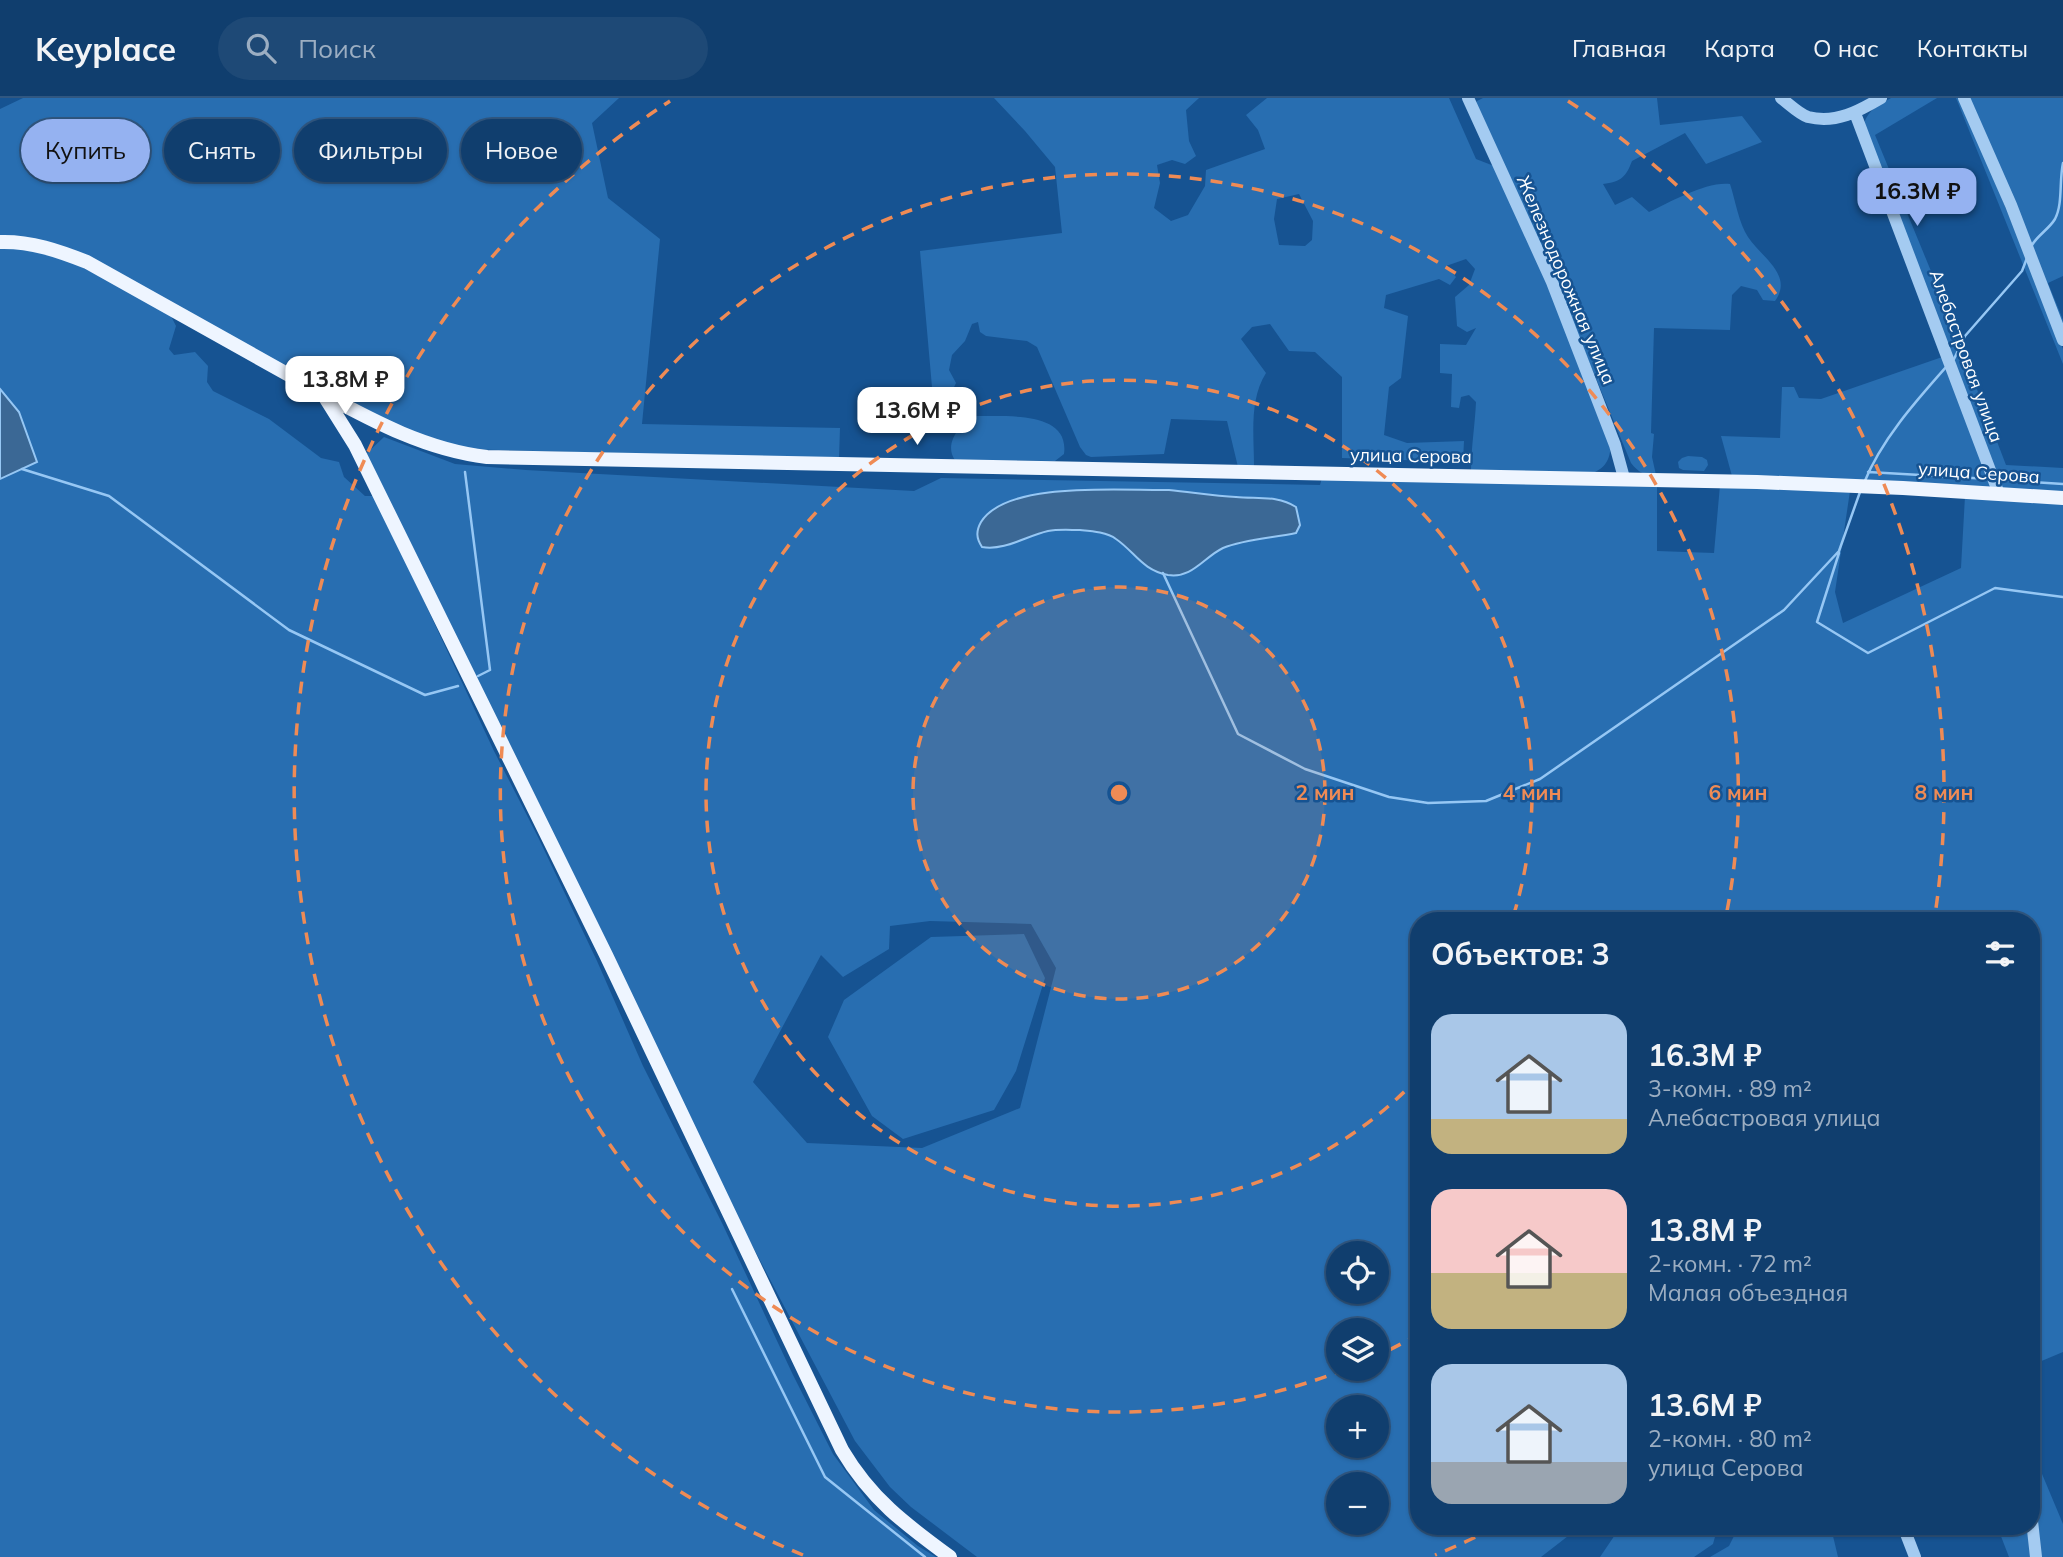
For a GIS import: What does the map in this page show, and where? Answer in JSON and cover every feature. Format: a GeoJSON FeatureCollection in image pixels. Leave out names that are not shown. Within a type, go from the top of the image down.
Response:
{"type":"FeatureCollection","features":[{"type":"Feature","properties":{"kind":"main road","name":"улица Серова"},"geometry":{"type":"LineString","coordinates":[[0,242],[30,244],[87,262],[375,422],[458,454],[487,457],[1625,478],[2063,498]]}},
{"type":"Feature","properties":{"kind":"main road"},"geometry":{"type":"LineString","coordinates":[[323,394],[355,445],[601,944],[842,1450],[880,1501],[899,1519],[950,1557]]}},
{"type":"Feature","properties":{"kind":"main road"},"geometry":{"type":"LineString","coordinates":[[355,445],[355,432],[361,424],[375,422]]}},
{"type":"Feature","properties":{"kind":"street","name":"Железнодорожная улица"},"geometry":{"type":"LineString","coordinates":[[1468,98],[1552,282],[1615,445],[1625,478]]}},
{"type":"Feature","properties":{"kind":"street"},"geometry":{"type":"LineString","coordinates":[[1781,98],[1807,116],[1832,119],[1856,113],[1881,98]]}},
{"type":"Feature","properties":{"kind":"street"},"geometry":{"type":"LineString","coordinates":[[1964,98],[2011,205],[2063,340]]}},
{"type":"Feature","properties":{"kind":"street","name":"Алебастровая улица"},"geometry":{"type":"LineString","coordinates":[[1856,113],[1998,494]]}},
{"type":"Feature","properties":{"kind":"street"},"geometry":{"type":"LineString","coordinates":[[1906,1535],[1915,1557]]}},
{"type":"Feature","properties":{"kind":"street"},"geometry":{"type":"LineString","coordinates":[[2034,1535],[2036,1557]]}},
{"type":"Feature","properties":{"kind":"shaded area"},"geometry":{"type":"Polygon","coordinates":[[[23,98],[619,98],[592,123],[608,198],[660,239],[642,424],[840,428],[839,459],[458,449],[338,402],[137,285],[0,238],[0,109],[23,98]]]}},
{"type":"Feature","properties":{"kind":"shaded area"},"geometry":{"type":"Polygon","coordinates":[[[994,98],[1199,98],[1186,110],[1189,141],[1196,156],[1185,164],[1172,160],[1157,165],[1160,183],[1154,208],[1171,221],[1188,215],[1205,186],[1206,170],[1265,149],[1258,130],[1246,115],[1267,98],[1449,98],[1476,159],[1494,166],[1548,284],[1611,444],[1607,462],[1593,473],[1471,472],[1476,402],[1469,395],[1461,397],[1459,408],[1451,407],[1452,374],[1440,373],[1440,344],[1466,345],[1476,328],[1467,332],[1457,326],[1455,297],[1469,285],[1475,269],[1466,259],[1446,266],[1456,277],[1450,285],[1439,279],[1386,295],[1384,308],[1408,316],[1401,378],[1389,387],[1384,435],[1407,443],[1464,441],[1463,462],[1342,458],[1342,377],[1315,352],[1289,351],[1270,324],[1252,327],[1241,339],[1266,373],[1255,406],[1254,466],[1238,467],[1227,421],[1171,419],[1164,454],[1086,455],[1080,447],[1037,347],[1027,341],[986,336],[980,332],[978,322],[972,324],[965,341],[952,355],[949,370],[956,383],[935,421],[920,251],[1062,233],[1055,167],[994,98]],[[1299,194],[1277,199],[1274,219],[1279,245],[1305,246],[1312,240],[1313,221],[1299,194]]]}},
{"type":"Feature","properties":{"kind":"shaded area"},"geometry":{"type":"Polygon","coordinates":[[[1483,98],[1657,98],[1660,125],[1742,116],[1762,142],[1706,164],[1685,133],[1632,161],[1625,175],[1619,180],[1603,184],[1615,205],[1632,197],[1649,212],[1700,189],[1730,184],[1745,232],[1774,267],[1781,283],[1775,301],[1763,300],[1757,290],[1741,286],[1732,295],[1730,330],[1654,328],[1651,433],[1654,434],[1652,457],[1656,475],[1642,473],[1631,463],[1556,282],[1476,103],[1483,98]]]}},
{"type":"Feature","properties":{"kind":"shaded area"},"geometry":{"type":"Polygon","coordinates":[[[1891,98],[1937,98],[1875,135],[1940,293],[2006,465],[2063,468],[2063,493],[1732,476],[1721,436],[1780,438],[1782,387],[1794,387],[1799,398],[1821,399],[1948,355],[1864,123],[1872,111],[1891,98]]]}},
{"type":"Feature","properties":{"kind":"shaded area"},"geometry":{"type":"Polygon","coordinates":[[[1956,98],[1961,98],[2063,349],[2063,364],[1956,98]]]}},
{"type":"Feature","properties":{"kind":"shaded area"},"geometry":{"type":"Polygon","coordinates":[[[1967,98],[2063,98],[2063,276],[2048,283],[2063,320],[2063,332],[1967,98]]]}},
{"type":"Feature","properties":{"kind":"shaded area"},"geometry":{"type":"Polygon","coordinates":[[[0,246],[60,256],[169,312],[176,326],[169,349],[174,355],[195,352],[208,366],[207,382],[213,391],[269,419],[321,458],[339,462],[344,477],[365,496],[375,496],[494,751],[597,961],[643,1066],[833,1454],[874,1510],[918,1546],[936,1557],[0,1557],[0,479],[37,462],[19,412],[0,389],[0,246]]]}},
{"type":"Feature","properties":{"kind":"shaded area"},"geometry":{"type":"Polygon","coordinates":[[[0,389],[19,412],[37,462],[0,479],[0,389]]]}},
{"type":"Feature","properties":{"kind":"shaded area"},"geometry":{"type":"Polygon","coordinates":[[[977,416],[1019,417],[1047,423],[1057,430],[1063,440],[1064,454],[1055,461],[955,460],[952,440],[965,423],[977,416]]]}},
{"type":"Feature","properties":{"kind":"shaded area"},"geometry":{"type":"Polygon","coordinates":[[[384,437],[455,464],[914,491],[941,478],[1320,485],[1322,478],[1657,484],[1657,551],[1714,553],[1720,485],[1850,491],[1835,592],[1843,623],[1961,568],[1965,496],[2063,503],[2063,1352],[2040,1362],[2040,912],[1410,912],[1410,1535],[1569,1535],[1541,1557],[977,1557],[911,1507],[890,1487],[855,1441],[674,1097],[364,456],[384,437]],[[930,921],[890,926],[889,949],[843,977],[821,955],[753,1082],[807,1143],[922,1148],[1020,1108],[1056,968],[1031,924],[930,921]]]}},
{"type":"Feature","properties":{"kind":"shaded area"},"geometry":{"type":"Polygon","coordinates":[[[1688,456],[1707,460],[1708,465],[1704,471],[1679,468],[1678,462],[1688,456]]]}},
{"type":"Feature","properties":{"kind":"shaded area"},"geometry":{"type":"Polygon","coordinates":[[[1097,489],[1169,490],[1282,501],[1296,507],[1300,525],[1296,533],[1223,548],[1191,571],[1176,575],[1159,573],[1139,560],[1116,539],[1099,532],[1052,530],[991,548],[982,547],[978,538],[981,522],[995,509],[1015,499],[1097,489]]]}},
{"type":"Feature","properties":{"kind":"shaded area"},"geometry":{"type":"Polygon","coordinates":[[[1024,934],[1045,978],[1016,1071],[994,1110],[903,1139],[872,1116],[828,1037],[844,1000],[931,937],[1024,934]]]}},
{"type":"Feature","properties":{"kind":"shaded area"},"geometry":{"type":"Polygon","coordinates":[[[2040,1469],[2063,1524],[2063,1557],[2039,1557],[2037,1535],[2040,1535],[2040,1469]]]}},
{"type":"Feature","properties":{"kind":"shaded area"},"geometry":{"type":"Polygon","coordinates":[[[1615,1535],[1716,1535],[1713,1544],[1694,1557],[1600,1557],[1615,1535]]]}},
{"type":"Feature","properties":{"kind":"shaded area"},"geometry":{"type":"Polygon","coordinates":[[[1734,1535],[1835,1535],[1833,1536],[1838,1557],[1710,1557],[1729,1546],[1734,1535]]]}},
{"type":"Feature","properties":{"kind":"shaded area"},"geometry":{"type":"Polygon","coordinates":[[[2000,1535],[2031,1535],[2033,1557],[2009,1557],[2000,1535]]]}},
{"type":"Feature","properties":{"kind":"waterway"},"geometry":{"type":"LineString","coordinates":[[2032,245],[2055,219],[2060,199],[2063,163]]}},
{"type":"Feature","properties":{"kind":"waterway"},"geometry":{"type":"LineString","coordinates":[[1954,359],[1965,336],[2022,271],[2027,258]]}},
{"type":"Feature","properties":{"kind":"waterway"},"geometry":{"type":"LineString","coordinates":[[1864,483],[1890,436],[1947,366]]}},
{"type":"Feature","properties":{"kind":"waterway"},"geometry":{"type":"LineString","coordinates":[[22,469],[109,496],[289,630],[425,695],[458,686]]}},
{"type":"Feature","properties":{"kind":"waterway"},"geometry":{"type":"LineString","coordinates":[[465,472],[490,670],[478,676]]}},
{"type":"Feature","properties":{"kind":"waterway"},"geometry":{"type":"LineString","coordinates":[[1868,472],[1990,479]]}},
{"type":"Feature","properties":{"kind":"waterway"},"geometry":{"type":"LineString","coordinates":[[2000,480],[2063,484]]}},
{"type":"Feature","properties":{"kind":"waterway"},"geometry":{"type":"LineString","coordinates":[[1163,573],[1238,734],[1305,769],[1389,797],[1428,803],[1486,801],[1540,779],[1784,610],[1839,551],[1860,492]]}},
{"type":"Feature","properties":{"kind":"waterway"},"geometry":{"type":"LineString","coordinates":[[1839,553],[1817,622],[1868,653],[1995,588],[2063,597]]}},
{"type":"Feature","properties":{"kind":"waterway"},"geometry":{"type":"LineString","coordinates":[[732,1289],[825,1477],[925,1557]]}}]}
